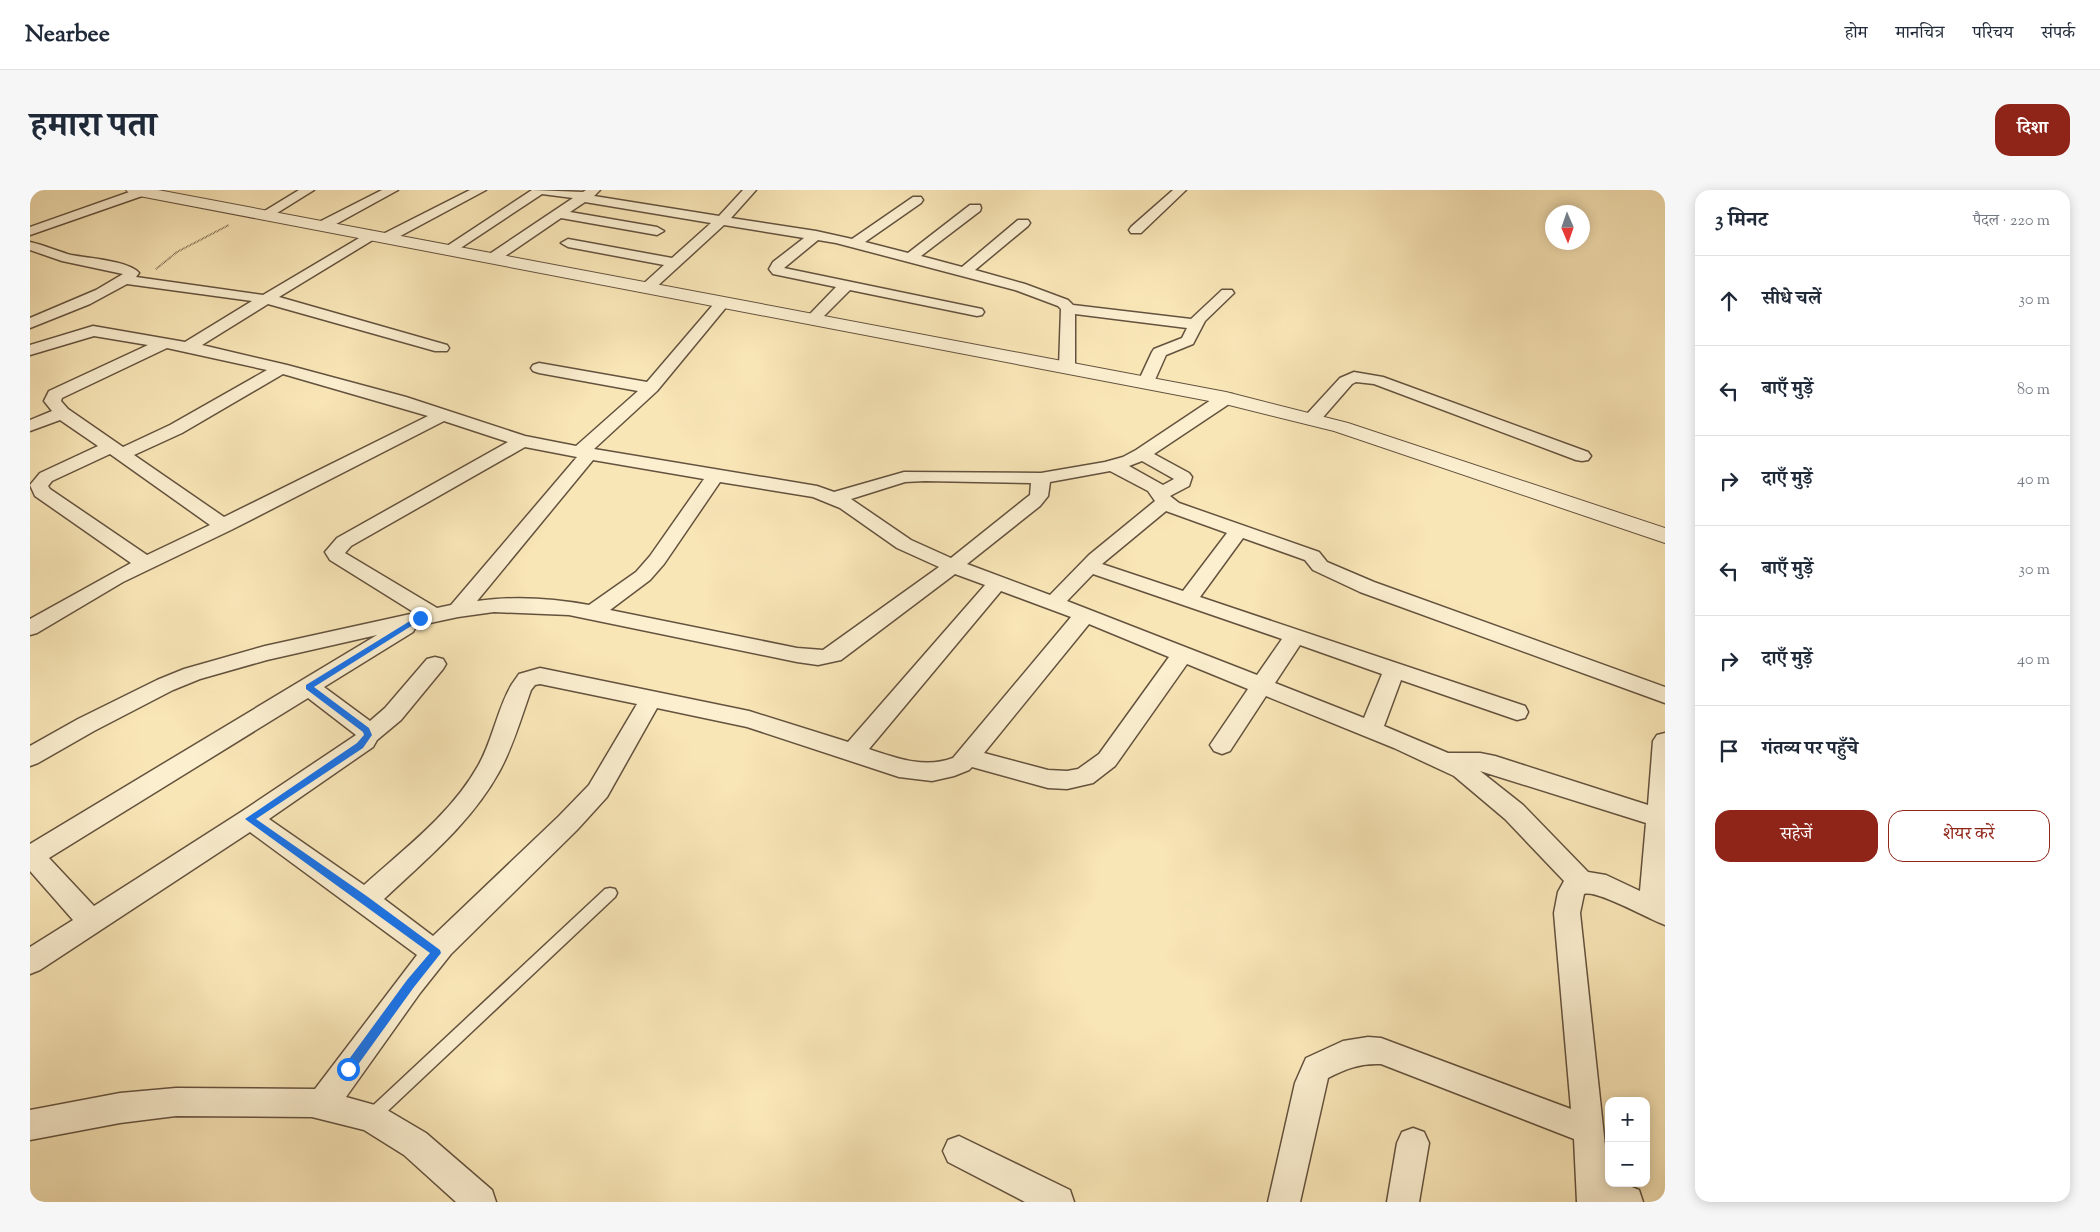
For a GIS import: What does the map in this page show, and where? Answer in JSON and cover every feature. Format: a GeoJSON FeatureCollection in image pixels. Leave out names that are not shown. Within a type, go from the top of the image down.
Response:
{"type":"FeatureCollection","features":[{"type":"Feature","properties":{"kind":"street"},"geometry":{"type":"LineString","coordinates":[[322,226],[392,190]]}},
{"type":"Feature","properties":{"kind":"street"},"geometry":{"type":"LineString","coordinates":[[188,347],[264,300],[378,237],[480,190]]}},
{"type":"Feature","properties":{"kind":"street"},"geometry":{"type":"LineString","coordinates":[[448,250],[540,190],[588,194],[678,213],[816,235],[965,272],[1063,303],[1068,309],[1067,367]]}},
{"type":"Feature","properties":{"kind":"street"},"geometry":{"type":"LineString","coordinates":[[647,288],[722,220],[750,190]]}},
{"type":"Feature","properties":{"kind":"street"},"geometry":{"type":"LineString","coordinates":[[1136,230],[1180,190]]}},
{"type":"Feature","properties":{"kind":"street"},"geometry":{"type":"LineString","coordinates":[[30,231],[137,191],[814,318],[1226,398],[1341,427],[1665,536]]}},
{"type":"Feature","properties":{"kind":"street"},"geometry":{"type":"LineString","coordinates":[[284,191],[304,192]]}},
{"type":"Feature","properties":{"kind":"street"},"geometry":{"type":"LineString","coordinates":[[260,214],[304,192]]}},
{"type":"Feature","properties":{"kind":"street"},"geometry":{"type":"LineString","coordinates":[[493,258],[588,194]]}},
{"type":"Feature","properties":{"kind":"street"},"geometry":{"type":"LineString","coordinates":[[854,244],[916,200]]}},
{"type":"Feature","properties":{"kind":"street"},"geometry":{"type":"LineString","coordinates":[[910,258],[976,208]]}},
{"type":"Feature","properties":{"kind":"street"},"geometry":{"type":"LineString","coordinates":[[630,255],[678,213]]}},
{"type":"Feature","properties":{"kind":"street"},"geometry":{"type":"LineString","coordinates":[[558,214],[657,231]]}},
{"type":"Feature","properties":{"kind":"street"},"geometry":{"type":"LineString","coordinates":[[965,272],[1023,224]]}},
{"type":"Feature","properties":{"kind":"street"},"geometry":{"type":"LineString","coordinates":[[816,235],[778,265],[776,269],[786,273],[846,286],[977,312]]}},
{"type":"Feature","properties":{"kind":"street"},"geometry":{"type":"LineString","coordinates":[[568,243],[675,263]]}},
{"type":"Feature","properties":{"kind":"street"},"geometry":{"type":"LineString","coordinates":[[30,246],[67,258],[130,270],[132,273],[125,280],[60,312],[30,323]]}},
{"type":"Feature","properties":{"kind":"street"},"geometry":{"type":"LineString","coordinates":[[125,280],[142,281],[305,308],[441,348]]}},
{"type":"Feature","properties":{"kind":"street"},"geometry":{"type":"LineString","coordinates":[[814,318],[846,286]]}},
{"type":"Feature","properties":{"kind":"street"},"geometry":{"type":"LineString","coordinates":[[1146,382],[1160,352],[1188,340],[1202,315],[1227,293]]}},
{"type":"Feature","properties":{"kind":"street"},"geometry":{"type":"LineString","coordinates":[[458,610],[585,453],[650,388],[723,302]]}},
{"type":"Feature","properties":{"kind":"street"},"geometry":{"type":"LineString","coordinates":[[1068,309],[1196,324]]}},
{"type":"Feature","properties":{"kind":"street"},"geometry":{"type":"LineString","coordinates":[[30,350],[93,331],[188,347],[281,368],[443,415],[522,441],[816,492],[834,498],[847,504],[904,544],[953,566],[1085,615],[1261,685],[1462,770],[1490,791],[1583,883]]}},
{"type":"Feature","properties":{"kind":"street"},"geometry":{"type":"LineString","coordinates":[[165,343],[64,389],[52,401],[62,413],[224,526]]}},
{"type":"Feature","properties":{"kind":"street"},"geometry":{"type":"LineString","coordinates":[[145,564],[42,492],[40,485],[46,477],[176,429],[281,368]]}},
{"type":"Feature","properties":{"kind":"street"},"geometry":{"type":"LineString","coordinates":[[539,368],[650,388]]}},
{"type":"Feature","properties":{"kind":"street"},"geometry":{"type":"LineString","coordinates":[[1312,419],[1346,381],[1354,377],[1370,378],[1386,382],[1582,456]]}},
{"type":"Feature","properties":{"kind":"street"},"geometry":{"type":"LineString","coordinates":[[834,498],[904,477],[1041,478],[1129,461],[1226,398]]}},
{"type":"Feature","properties":{"kind":"street"},"geometry":{"type":"LineString","coordinates":[[30,426],[62,413]]}},
{"type":"Feature","properties":{"kind":"street"},"geometry":{"type":"LineString","coordinates":[[30,628],[75,600],[443,415]]}},
{"type":"Feature","properties":{"kind":"street"},"geometry":{"type":"LineString","coordinates":[[427,616],[337,556],[335,552],[344,542],[522,441]]}},
{"type":"Feature","properties":{"kind":"street"},"geometry":{"type":"LineString","coordinates":[[1053,603],[1089,566],[1183,482],[1183,477],[1142,454]]}},
{"type":"Feature","properties":{"kind":"street"},"geometry":{"type":"LineString","coordinates":[[1112,465],[1155,487],[1172,507],[1312,556],[1320,566],[1367,588],[1665,695]]}},
{"type":"Feature","properties":{"kind":"street"},"geometry":{"type":"LineString","coordinates":[[592,613],[643,576],[657,560],[715,476]]}},
{"type":"Feature","properties":{"kind":"street"},"geometry":{"type":"LineString","coordinates":[[30,757],[103,716],[165,685],[192,674],[265,653],[427,616],[494,605],[569,608],[791,654],[825,658],[833,655],[953,566],[1039,496],[1041,478]]}},
{"type":"Feature","properties":{"kind":"street"},"geometry":{"type":"LineString","coordinates":[[1187,600],[1238,531]]}},
{"type":"Feature","properties":{"kind":"street"},"geometry":{"type":"LineString","coordinates":[[1089,566],[1517,712]]}},
{"type":"Feature","properties":{"kind":"street"},"geometry":{"type":"LineString","coordinates":[[852,753],[998,582]]}},
{"type":"Feature","properties":{"kind":"street"},"geometry":{"type":"LineString","coordinates":[[365,900],[442,827],[468,799],[488,770],[520,689],[527,679],[540,676],[749,719],[899,768],[932,772],[946,770],[961,764],[1085,615]]}},
{"type":"Feature","properties":{"kind":"street"},"geometry":{"type":"LineString","coordinates":[[91,921],[31,856],[427,616]]}},
{"type":"Feature","properties":{"kind":"street"},"geometry":{"type":"LineString","coordinates":[[1222,745],[1295,636]]}},
{"type":"Feature","properties":{"kind":"street"},"geometry":{"type":"LineString","coordinates":[[966,757],[1048,779],[1067,780],[1084,777],[1107,760],[1183,654]]}},
{"type":"Feature","properties":{"kind":"street"},"geometry":{"type":"LineString","coordinates":[[30,962],[360,745],[368,735],[393,714],[435,664]]}},
{"type":"Feature","properties":{"kind":"street"},"geometry":{"type":"LineString","coordinates":[[1371,730],[1394,670]]}},
{"type":"Feature","properties":{"kind":"street"},"geometry":{"type":"LineString","coordinates":[[309,687],[366,730],[368,735]]}},
{"type":"Feature","properties":{"kind":"street"},"geometry":{"type":"LineString","coordinates":[[322,1105],[410,984],[436,953],[598,791],[651,699]]}},
{"type":"Feature","properties":{"kind":"street"},"geometry":{"type":"LineString","coordinates":[[1627,1202],[1593,1194],[1589,1130],[1567,913],[1571,892],[1575,886],[1583,883],[1597,883],[1659,912],[1659,818],[1665,741]]}},
{"type":"Feature","properties":{"kind":"street"},"geometry":{"type":"LineString","coordinates":[[1446,762],[1480,762],[1495,765],[1659,818]]}},
{"type":"Feature","properties":{"kind":"street"},"geometry":{"type":"LineString","coordinates":[[250,819],[365,900],[436,953]]}},
{"type":"Feature","properties":{"kind":"street"},"geometry":{"type":"LineString","coordinates":[[1284,1202],[1310,1083],[1317,1068],[1343,1055],[1368,1050],[1381,1051],[1589,1130]]}},
{"type":"Feature","properties":{"kind":"street"},"geometry":{"type":"LineString","coordinates":[[30,1125],[120,1108],[176,1102],[312,1103],[371,1117],[415,1144],[480,1202]]}},
{"type":"Feature","properties":{"kind":"street"},"geometry":{"type":"LineString","coordinates":[[1403,1202],[1413,1143]]}},
{"type":"Feature","properties":{"kind":"street"},"geometry":{"type":"LineString","coordinates":[[959,1151],[1058,1202]]}},
{"type":"Feature","properties":{"kind":"lane"},"geometry":{"type":"LineString","coordinates":[[371,1117],[610,893]]}},
{"type":"Feature","properties":{"kind":"path"},"geometry":{"type":"LineString","coordinates":[[142,281],[177,252],[246,216],[260,214]]}},
{"type":"Feature","properties":{"kind":"route"},"geometry":{"type":"LineString","coordinates":[[348,1069],[410,984],[436,953],[365,900],[250,819],[360,745],[368,735],[366,730],[309,687],[420,618]]}}]}
